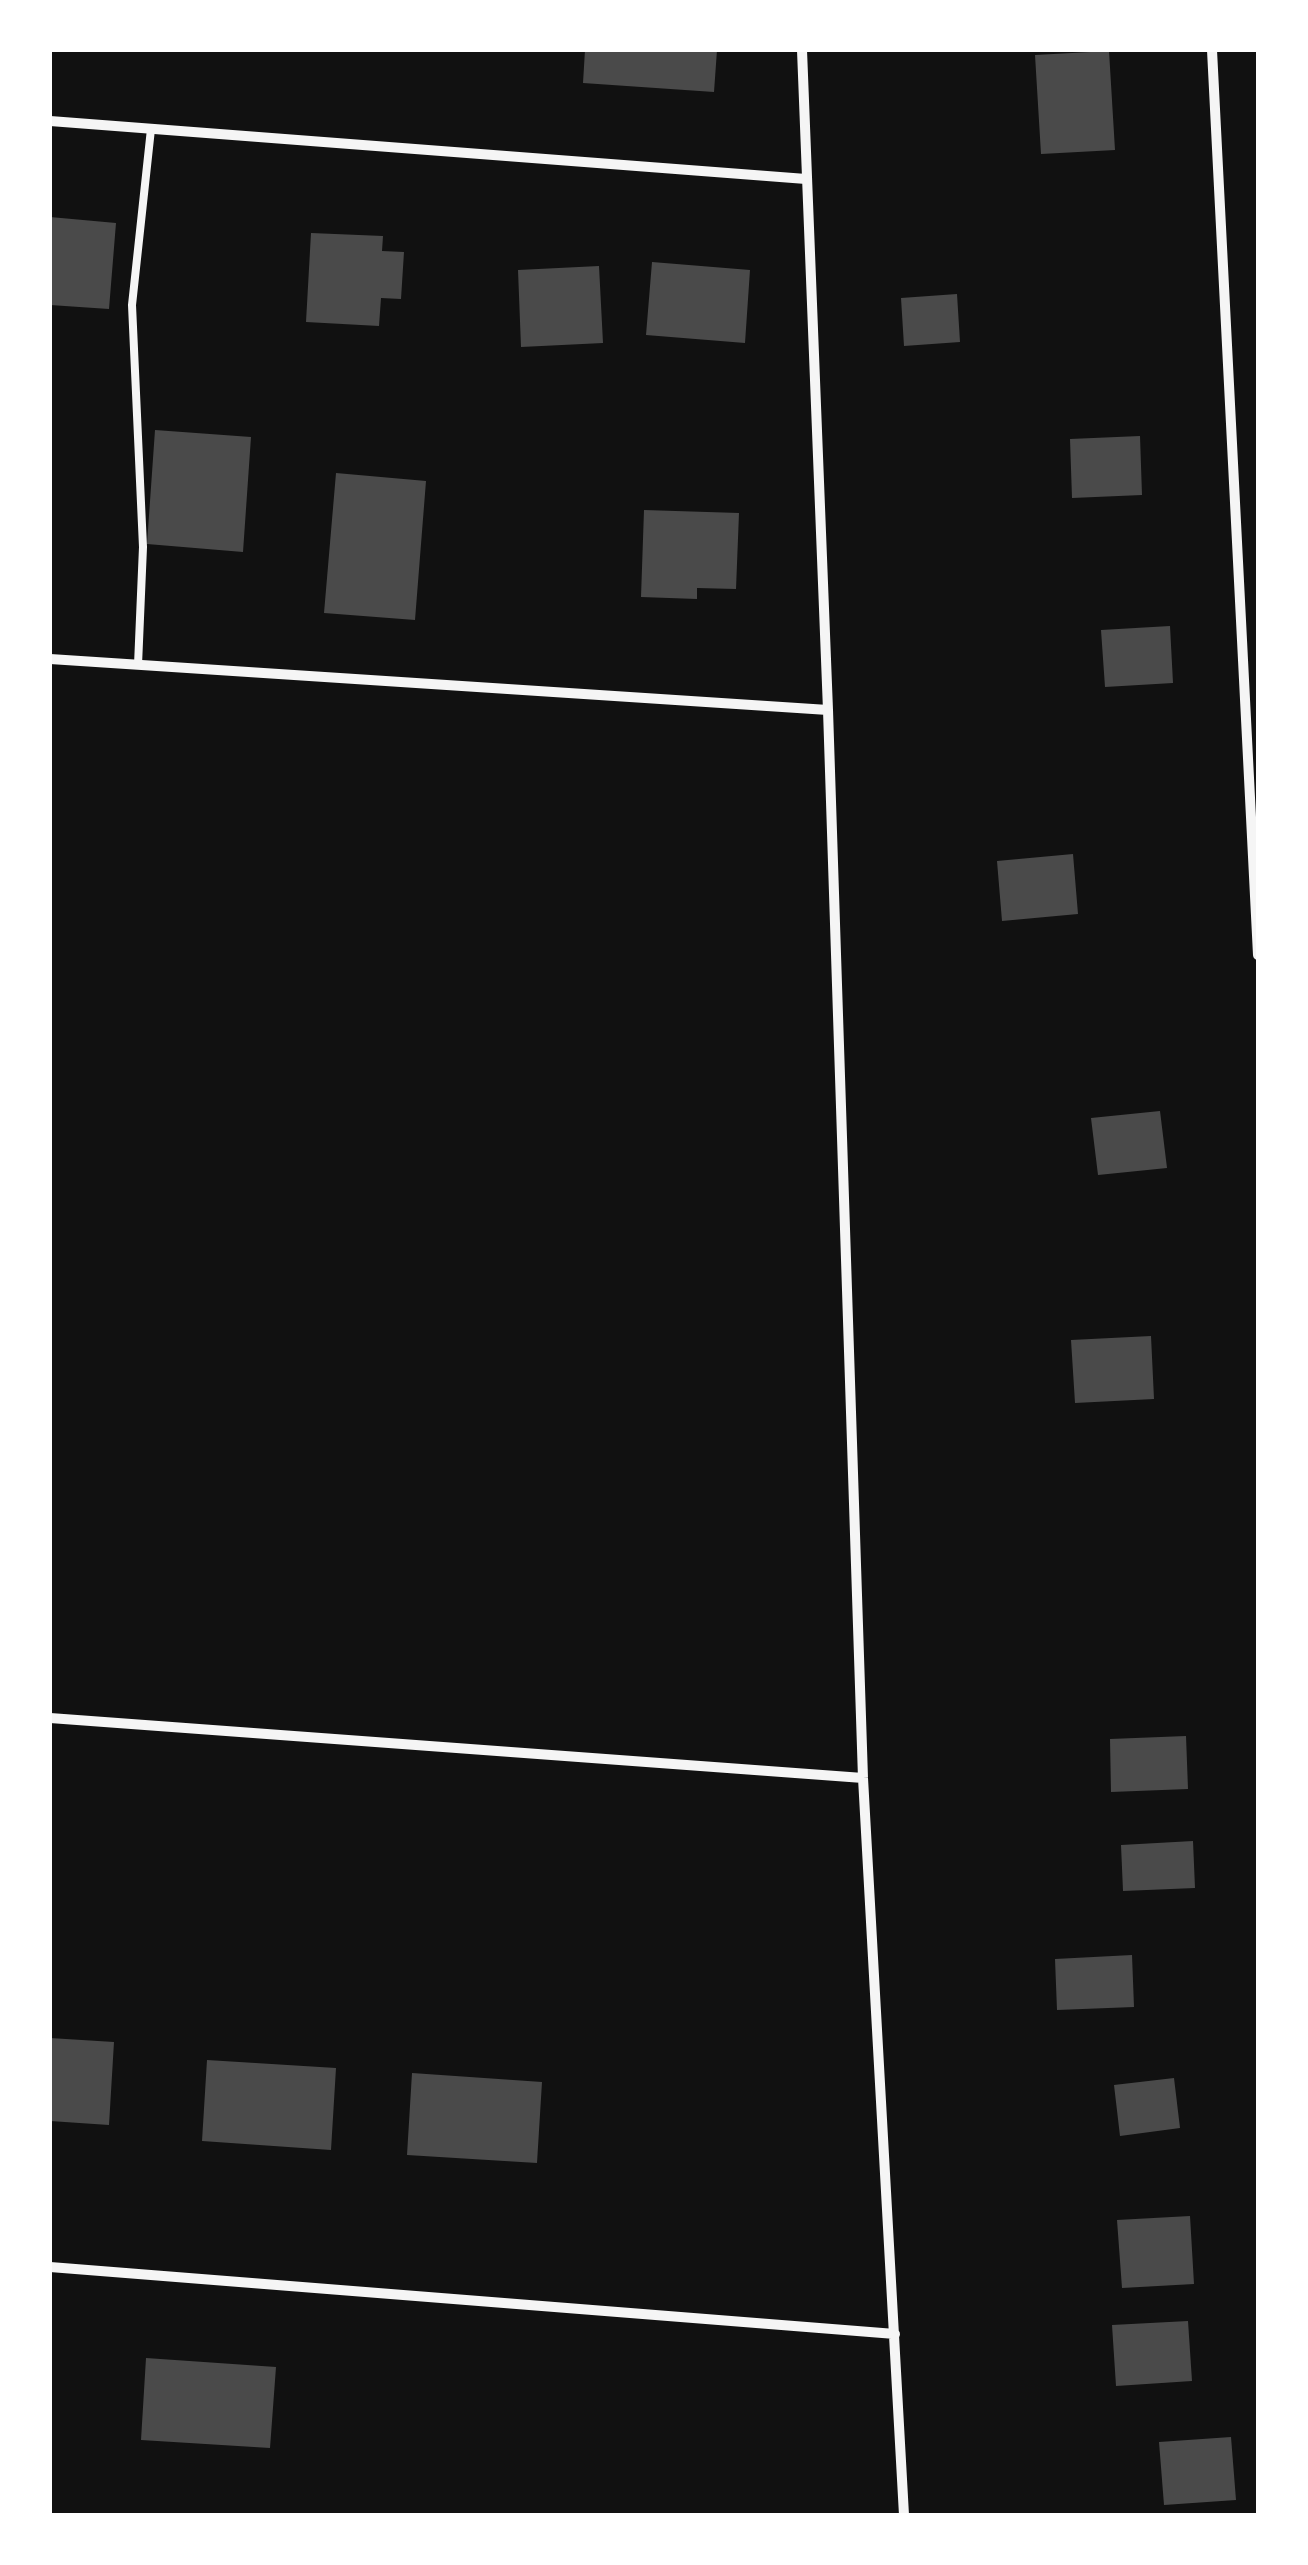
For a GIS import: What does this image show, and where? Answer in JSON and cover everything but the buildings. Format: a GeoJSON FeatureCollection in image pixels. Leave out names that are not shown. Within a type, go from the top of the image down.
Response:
{"type":"FeatureCollection","features":[{"type":"Feature","properties":{"kind":"street"},"geometry":{"type":"LineString","coordinates":[[802,50],[863,1778],[904,2515]]}},
{"type":"Feature","properties":{"kind":"street"},"geometry":{"type":"LineString","coordinates":[[1212,50],[1258,955]]}},
{"type":"Feature","properties":{"kind":"street"},"geometry":{"type":"LineString","coordinates":[[50,122],[806,179]]}},
{"type":"Feature","properties":{"kind":"street"},"geometry":{"type":"LineString","coordinates":[[50,659],[828,710]]}},
{"type":"Feature","properties":{"kind":"street"},"geometry":{"type":"LineString","coordinates":[[50,1718],[863,1778]]}},
{"type":"Feature","properties":{"kind":"street"},"geometry":{"type":"LineString","coordinates":[[50,2267],[895,2334]]}},
{"type":"Feature","properties":{"kind":"lane"},"geometry":{"type":"LineString","coordinates":[[138,665],[143,547],[132,304],[151,129]]}}]}
